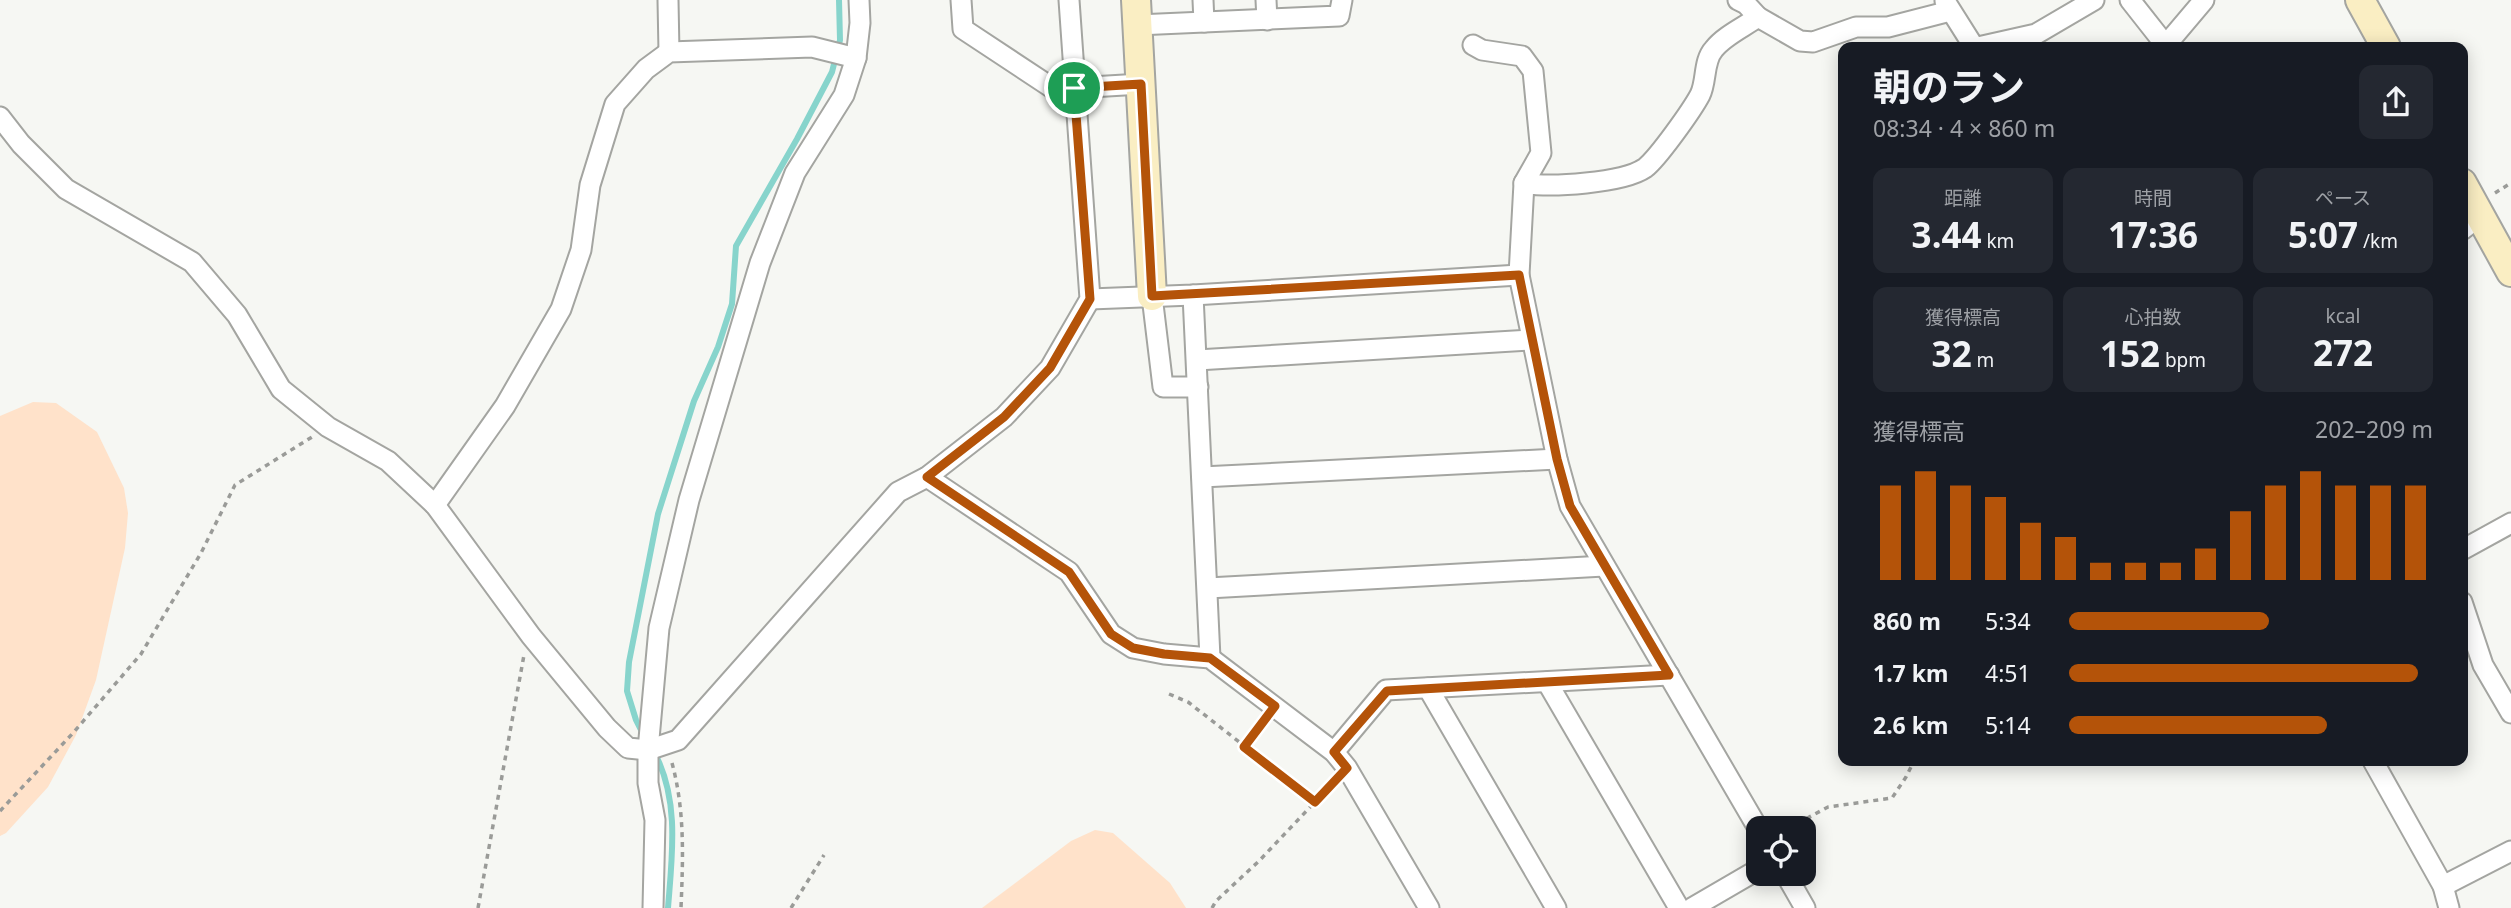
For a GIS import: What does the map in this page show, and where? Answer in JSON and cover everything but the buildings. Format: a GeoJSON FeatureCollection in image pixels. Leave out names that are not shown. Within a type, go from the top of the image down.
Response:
{"type":"FeatureCollection","features":[{"type":"Feature","properties":{"kind":"street"},"geometry":{"type":"LineString","coordinates":[[668,0],[669,52]]}},
{"type":"Feature","properties":{"kind":"street"},"geometry":{"type":"LineString","coordinates":[[653,908],[655,820],[648,783],[648,750],[659,628],[692,487],[760,263],[795,173],[844,95],[856,58],[860,23],[859,0]]}},
{"type":"Feature","properties":{"kind":"street"},"geometry":{"type":"LineString","coordinates":[[961,0],[963,29],[1075,96],[1141,84]]}},
{"type":"Feature","properties":{"kind":"street"},"geometry":{"type":"LineString","coordinates":[[0,117],[21,144],[66,189],[192,262],[237,315],[281,389],[328,427],[388,461],[435,505],[531,636],[607,728],[628,748],[648,750],[678,740],[898,492],[927,477],[1004,417],[1050,368],[1090,299],[1069,0]]}},
{"type":"Feature","properties":{"kind":"street"},"geometry":{"type":"LineString","coordinates":[[1203,0],[1204,22]]}},
{"type":"Feature","properties":{"kind":"street"},"geometry":{"type":"LineString","coordinates":[[1198,387],[1163,387],[1152,296],[1137,12],[1204,22],[1267,10],[1339,16],[1342,0]]}},
{"type":"Feature","properties":{"kind":"street"},"geometry":{"type":"LineString","coordinates":[[1738,0],[1746,4],[1758,18],[1800,41],[1813,41],[1856,27],[1888,27],[1947,5],[1973,42]]}},
{"type":"Feature","properties":{"kind":"street"},"geometry":{"type":"LineString","coordinates":[[1999,42],[2036,34],[2094,0]]}},
{"type":"Feature","properties":{"kind":"street"},"geometry":{"type":"LineString","coordinates":[[2130,0],[2164,42]]}},
{"type":"Feature","properties":{"kind":"street"},"geometry":{"type":"LineString","coordinates":[[2170,42],[2204,0]]}},
{"type":"Feature","properties":{"kind":"street"},"geometry":{"type":"LineString","coordinates":[[2360,0],[2383,42]]}},
{"type":"Feature","properties":{"kind":"street"},"geometry":{"type":"LineString","coordinates":[[1524,183],[1544,187],[1585,183],[1632,175],[1647,166],[1701,93],[1710,55],[1715,46],[1758,18]]}},
{"type":"Feature","properties":{"kind":"street"},"geometry":{"type":"LineString","coordinates":[[1474,45],[1482,50],[1522,56],[1533,71],[1541,152],[1524,183],[1519,275],[1557,459],[1570,506],[1751,816]]}},
{"type":"Feature","properties":{"kind":"street"},"geometry":{"type":"LineString","coordinates":[[435,505],[505,406],[561,309],[581,250],[590,185],[615,104],[646,69],[669,52],[812,47],[856,58]]}},
{"type":"Feature","properties":{"kind":"street"},"geometry":{"type":"LineString","coordinates":[[2471,223],[2511,272]]}},
{"type":"Feature","properties":{"kind":"street"},"geometry":{"type":"LineString","coordinates":[[1090,299],[1519,275]]}},
{"type":"Feature","properties":{"kind":"street"},"geometry":{"type":"LineString","coordinates":[[1193,295],[1210,658]]}},
{"type":"Feature","properties":{"kind":"street"},"geometry":{"type":"LineString","coordinates":[[1197,360],[1531,340]]}},
{"type":"Feature","properties":{"kind":"street"},"geometry":{"type":"LineString","coordinates":[[1202,477],[1557,459]]}},
{"type":"Feature","properties":{"kind":"street"},"geometry":{"type":"LineString","coordinates":[[927,477],[1069,572],[1111,634],[1133,648],[1210,658],[1334,752],[1347,768],[1429,908]]}},
{"type":"Feature","properties":{"kind":"street"},"geometry":{"type":"LineString","coordinates":[[2468,547],[2511,523]]}},
{"type":"Feature","properties":{"kind":"street"},"geometry":{"type":"LineString","coordinates":[[1208,588],[1604,565]]}},
{"type":"Feature","properties":{"kind":"street"},"geometry":{"type":"LineString","coordinates":[[2468,620],[2483,665],[2511,713]]}},
{"type":"Feature","properties":{"kind":"street"},"geometry":{"type":"LineString","coordinates":[[1334,752],[1387,691],[1669,675]]}},
{"type":"Feature","properties":{"kind":"street"},"geometry":{"type":"LineString","coordinates":[[1547,682],[1679,908]]}},
{"type":"Feature","properties":{"kind":"street"},"geometry":{"type":"LineString","coordinates":[[1427,688],[1556,908]]}},
{"type":"Feature","properties":{"kind":"street"},"geometry":{"type":"LineString","coordinates":[[2376,766],[2442,886],[2449,908]]}},
{"type":"Feature","properties":{"kind":"street"},"geometry":{"type":"LineString","coordinates":[[2442,886],[2511,851]]}},
{"type":"Feature","properties":{"kind":"street"},"geometry":{"type":"LineString","coordinates":[[1692,908],[1746,877]]}},
{"type":"Feature","properties":{"kind":"street"},"geometry":{"type":"LineString","coordinates":[[1792,886],[1805,908]]}},
{"type":"Feature","properties":{"kind":"path"},"geometry":{"type":"LineString","coordinates":[[0,811],[73,733],[141,654],[201,553],[235,485],[328,427]]}},
{"type":"Feature","properties":{"kind":"path"},"geometry":{"type":"LineString","coordinates":[[478,908],[522,662],[531,636]]}},
{"type":"Feature","properties":{"kind":"path"},"geometry":{"type":"LineString","coordinates":[[1168,694],[1188,702],[1315,802]]}},
{"type":"Feature","properties":{"kind":"path"},"geometry":{"type":"LineString","coordinates":[[1244,747],[1275,706]]}},
{"type":"Feature","properties":{"kind":"path"},"geometry":{"type":"LineString","coordinates":[[668,744],[680,792],[683,821],[681,908]]}},
{"type":"Feature","properties":{"kind":"path"},"geometry":{"type":"LineString","coordinates":[[1811,816],[1828,807],[1892,798],[1911,766]]}},
{"type":"Feature","properties":{"kind":"path"},"geometry":{"type":"LineString","coordinates":[[1212,908],[1347,768]]}},
{"type":"Feature","properties":{"kind":"path"},"geometry":{"type":"LineString","coordinates":[[791,908],[824,855]]}},
{"type":"Feature","properties":{"kind":"shaded area"},"geometry":{"type":"Polygon","coordinates":[[[33,402],[56,403],[97,432],[124,488],[128,513],[125,548],[96,680],[76,735],[48,787],[6,833],[0,836],[0,416],[33,402]]]}},
{"type":"Feature","properties":{"kind":"shaded area"},"geometry":{"type":"Polygon","coordinates":[[[1095,830],[1113,833],[1170,883],[1186,908],[982,908],[1071,841],[1095,830]]]}},
{"type":"Feature","properties":{"kind":"waterway"},"geometry":{"type":"LineString","coordinates":[[643,734],[627,691],[629,662],[658,514],[694,401],[718,347],[732,304],[736,246],[832,72],[840,40],[839,0]]}},
{"type":"Feature","properties":{"kind":"waterway"},"geometry":{"type":"LineString","coordinates":[[654,752],[668,789],[671,809],[672,849],[668,908]]}},
{"type":"Feature","properties":{"kind":"route"},"geometry":{"type":"LineString","coordinates":[[1141,84],[1152,296],[1519,275],[1557,459],[1570,506],[1669,675],[1387,691],[1334,752],[1347,768],[1315,802],[1244,747],[1275,706],[1210,658],[1133,648],[1111,634],[1069,572],[927,477],[1004,417],[1050,368],[1090,299],[1074,88],[1141,84]]}}]}
